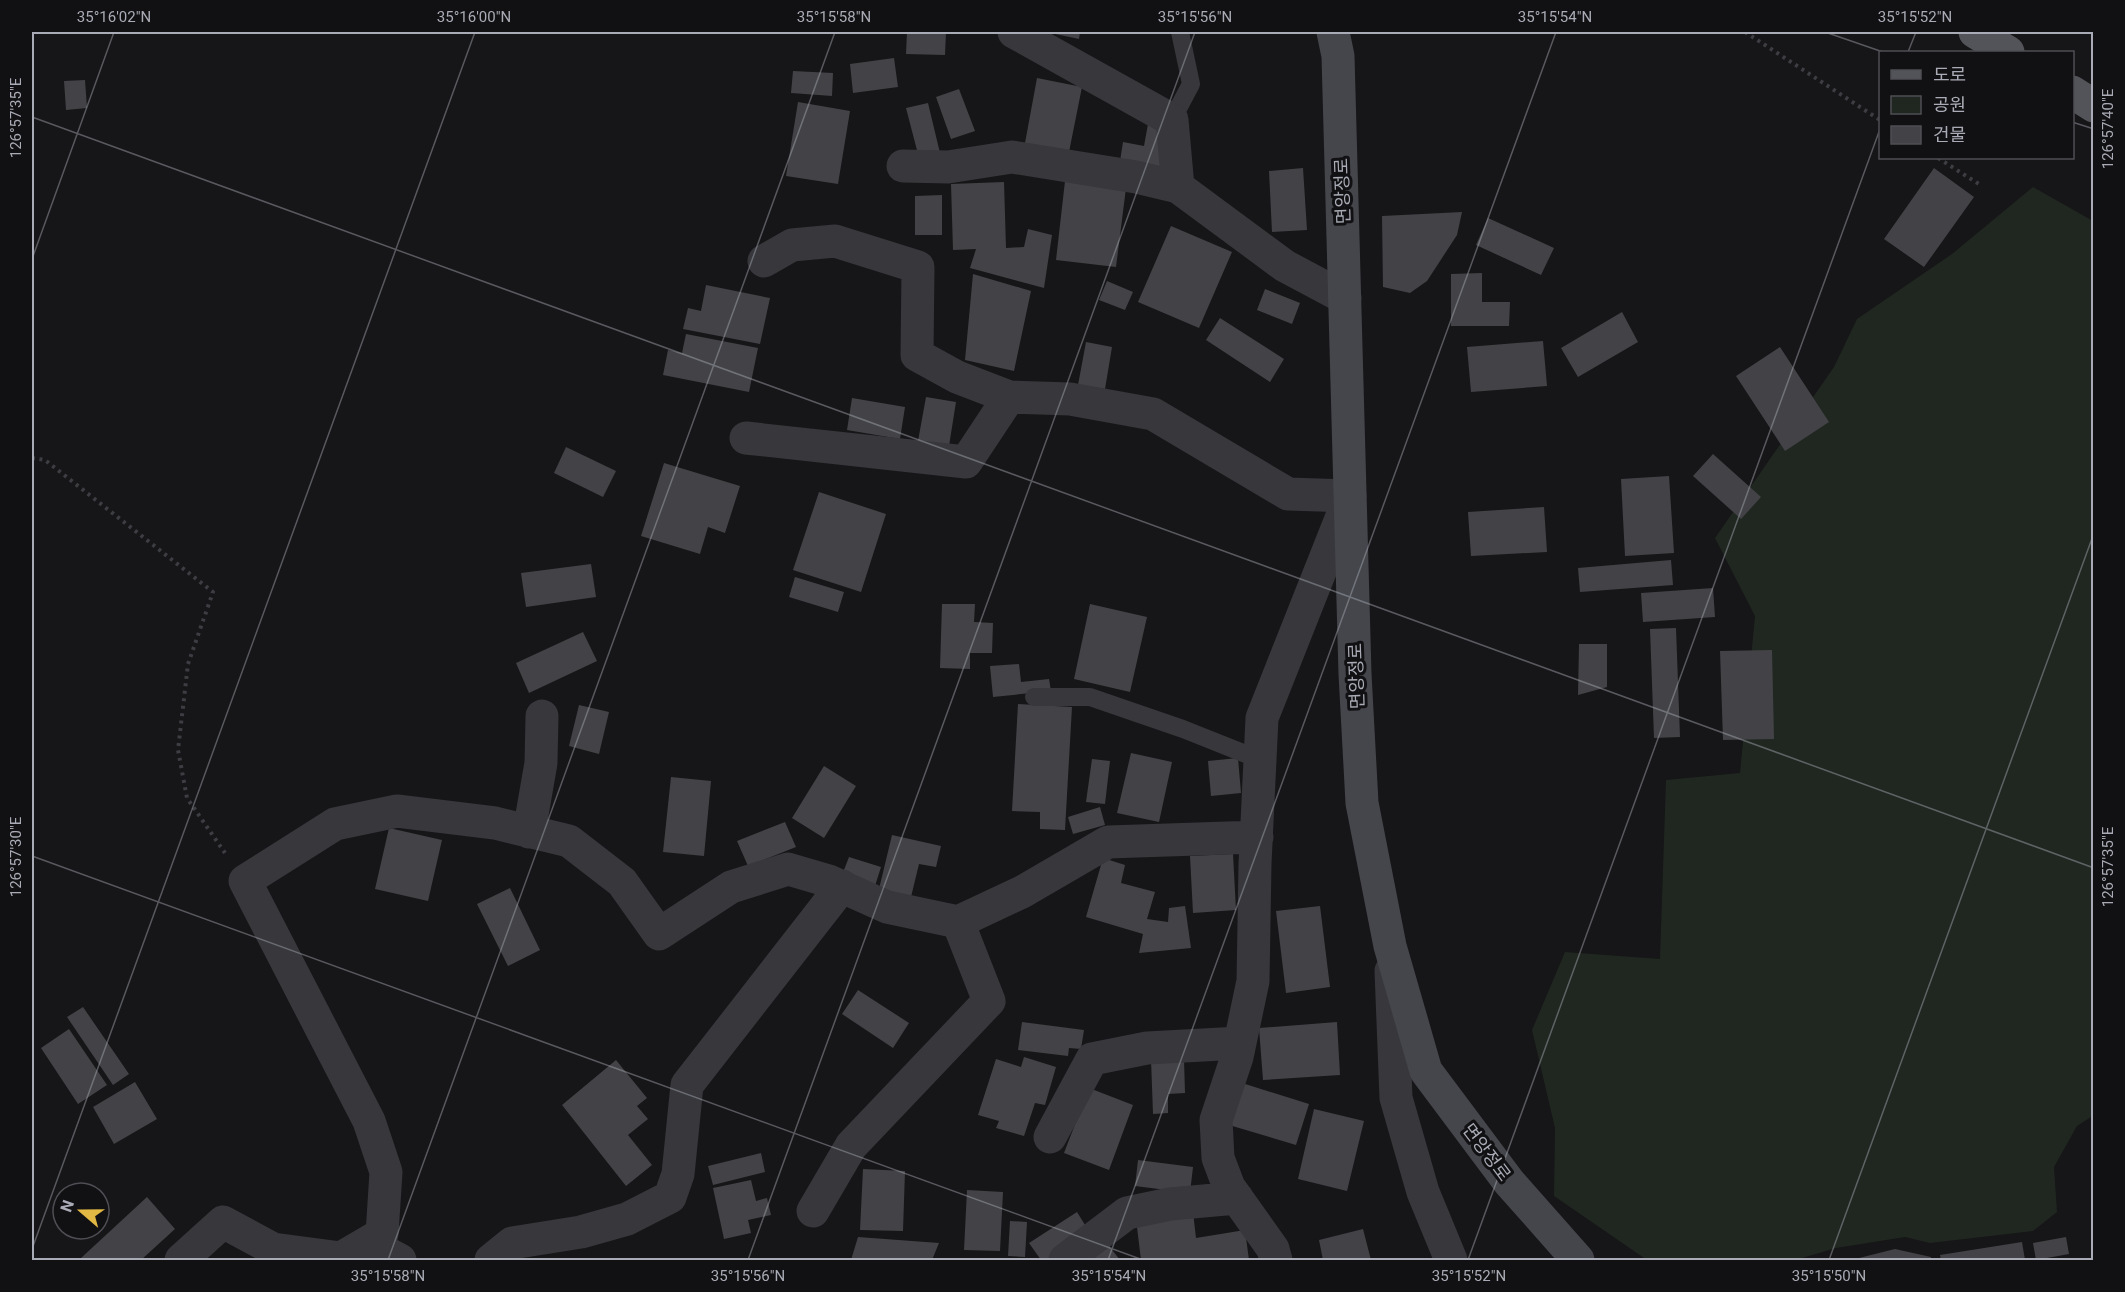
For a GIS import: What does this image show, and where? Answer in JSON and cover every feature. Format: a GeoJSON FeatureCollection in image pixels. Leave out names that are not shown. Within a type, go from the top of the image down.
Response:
{"type":"FeatureCollection","features":[{"type":"Feature","properties":{"kind":"main road","name":"면앙정로"},"geometry":{"type":"LineString","coordinates":[[1333,32],[1338,56],[1350,496],[1362,803],[1390,945],[1426,1071],[1509,1182],[1578,1260]]}},
{"type":"Feature","properties":{"kind":"main road"},"geometry":{"type":"LineString","coordinates":[[1975,32],[2006,51]]}},
{"type":"Feature","properties":{"kind":"main road"},"geometry":{"type":"LineString","coordinates":[[2074,93],[2094,106]]}},
{"type":"Feature","properties":{"kind":"street"},"geometry":{"type":"LineString","coordinates":[[1014,32],[1172,120],[1178,187]]}},
{"type":"Feature","properties":{"kind":"street"},"geometry":{"type":"LineString","coordinates":[[903,166],[948,167],[1012,157],[1136,177],[1178,187],[1285,266],[1345,298]]}},
{"type":"Feature","properties":{"kind":"street"},"geometry":{"type":"LineString","coordinates":[[764,261],[792,245],[835,241],[918,267],[916,355],[957,376],[1009,397],[1070,399],[1153,414],[1288,494],[1350,496],[1262,718],[1253,981],[1240,1043],[1216,1120],[1218,1158],[1229,1187],[1273,1248],[1276,1260]]}},
{"type":"Feature","properties":{"kind":"street"},"geometry":{"type":"LineString","coordinates":[[746,438],[966,462],[1009,397]]}},
{"type":"Feature","properties":{"kind":"street"},"geometry":{"type":"LineString","coordinates":[[529,832],[541,764],[542,716]]}},
{"type":"Feature","properties":{"kind":"street"},"geometry":{"type":"LineString","coordinates":[[181,1260],[223,1222],[273,1249],[341,1258],[382,1234],[386,1172],[369,1121],[244,881],[335,824],[397,811],[495,823],[569,842],[622,882],[659,934],[731,887],[788,869],[842,886],[887,907],[958,922],[1022,892],[1108,842],[1257,837]]}},
{"type":"Feature","properties":{"kind":"street"},"geometry":{"type":"LineString","coordinates":[[491,1260],[512,1243],[592,1229],[627,1219],[670,1197],[678,1174],[687,1085],[842,886]]}},
{"type":"Feature","properties":{"kind":"street"},"geometry":{"type":"LineString","coordinates":[[813,1211],[852,1146],[989,1001],[958,922]]}},
{"type":"Feature","properties":{"kind":"street"},"geometry":{"type":"LineString","coordinates":[[1390,945],[1396,1098],[1423,1192],[1451,1260]]}},
{"type":"Feature","properties":{"kind":"street"},"geometry":{"type":"LineString","coordinates":[[1050,1137],[1092,1059],[1147,1048],[1240,1043]]}},
{"type":"Feature","properties":{"kind":"street"},"geometry":{"type":"LineString","coordinates":[[1065,1260],[1127,1213],[1170,1204],[1237,1198]]}},
{"type":"Feature","properties":{"kind":"street"},"geometry":{"type":"LineString","coordinates":[[368,1243],[400,1260]]}},
{"type":"Feature","properties":{"kind":"lane"},"geometry":{"type":"LineString","coordinates":[[1172,120],[1191,84],[1180,32]]}},
{"type":"Feature","properties":{"kind":"lane"},"geometry":{"type":"LineString","coordinates":[[1034,697],[1090,697],[1183,729],[1261,760]]}},
{"type":"Feature","properties":{"kind":"path"},"geometry":{"type":"LineString","coordinates":[[1745,32],[1879,119]]}},
{"type":"Feature","properties":{"kind":"path"},"geometry":{"type":"LineString","coordinates":[[1940,159],[1982,186]]}},
{"type":"Feature","properties":{"kind":"path"},"geometry":{"type":"LineString","coordinates":[[32,458],[45,460],[213,592],[188,664],[178,750],[187,798],[244,881]]}},
{"type":"Feature","properties":{"kind":"green space"},"geometry":{"type":"Polygon","coordinates":[[[2033,187],[2093,221],[2094,1115],[2077,1126],[2054,1167],[2057,1212],[2033,1231],[1930,1243],[1905,1237],[1836,1248],[1795,1260],[1647,1260],[1554,1196],[1555,1128],[1532,1030],[1565,952],[1660,959],[1666,780],[1740,773],[1755,616],[1715,538],[1834,367],[1857,319],[1952,254],[2033,187]]]}},
{"type":"Feature","properties":{"kind":"building"},"geometry":{"type":"Polygon","coordinates":[[[907,32],[946,32],[945,55],[906,54],[907,32]]]}},
{"type":"Feature","properties":{"kind":"building"},"geometry":{"type":"Polygon","coordinates":[[[1046,32],[1080,32],[1079,39],[1046,32]]]}},
{"type":"Feature","properties":{"kind":"building"},"geometry":{"type":"Polygon","coordinates":[[[894,58],[898,87],[853,93],[850,64],[894,58]]]}},
{"type":"Feature","properties":{"kind":"building"},"geometry":{"type":"Polygon","coordinates":[[[793,71],[833,73],[832,96],[791,93],[793,71]]]}},
{"type":"Feature","properties":{"kind":"building"},"geometry":{"type":"Polygon","coordinates":[[[1037,78],[1082,87],[1069,152],[1025,143],[1037,78]]]}},
{"type":"Feature","properties":{"kind":"building"},"geometry":{"type":"Polygon","coordinates":[[[85,80],[87,108],[66,110],[64,81],[85,80]]]}},
{"type":"Feature","properties":{"kind":"building"},"geometry":{"type":"Polygon","coordinates":[[[959,89],[975,131],[951,139],[936,97],[959,89]]]}},
{"type":"Feature","properties":{"kind":"building"},"geometry":{"type":"Polygon","coordinates":[[[798,102],[850,111],[838,184],[786,176],[798,102]]]}},
{"type":"Feature","properties":{"kind":"building"},"geometry":{"type":"Polygon","coordinates":[[[928,103],[940,153],[919,158],[906,108],[928,103]]]}},
{"type":"Feature","properties":{"kind":"building"},"geometry":{"type":"Polygon","coordinates":[[[1148,124],[1169,128],[1162,167],[1120,161],[1123,142],[1144,146],[1148,124]]]}},
{"type":"Feature","properties":{"kind":"building"},"geometry":{"type":"Polygon","coordinates":[[[1303,168],[1307,230],[1272,232],[1269,171],[1303,168]]]}},
{"type":"Feature","properties":{"kind":"building"},"geometry":{"type":"Polygon","coordinates":[[[1934,168],[1974,197],[1924,267],[1884,239],[1934,168]]]}},
{"type":"Feature","properties":{"kind":"building"},"geometry":{"type":"Polygon","coordinates":[[[1065,181],[1126,188],[1116,267],[1056,260],[1065,181]]]}},
{"type":"Feature","properties":{"kind":"building"},"geometry":{"type":"Polygon","coordinates":[[[1004,182],[1006,248],[1024,247],[1028,229],[1052,235],[1044,288],[970,268],[976,249],[953,250],[951,184],[1004,182]]]}},
{"type":"Feature","properties":{"kind":"building"},"geometry":{"type":"Polygon","coordinates":[[[942,195],[942,235],[915,235],[915,196],[942,195]]]}},
{"type":"Feature","properties":{"kind":"building"},"geometry":{"type":"Polygon","coordinates":[[[1462,212],[1457,235],[1427,281],[1410,293],[1383,287],[1382,216],[1462,212]]]}},
{"type":"Feature","properties":{"kind":"building"},"geometry":{"type":"Polygon","coordinates":[[[1488,218],[1554,248],[1541,275],[1476,245],[1488,218]]]}},
{"type":"Feature","properties":{"kind":"building"},"geometry":{"type":"Polygon","coordinates":[[[1171,226],[1232,252],[1199,328],[1138,302],[1171,226]]]}},
{"type":"Feature","properties":{"kind":"building"},"geometry":{"type":"Polygon","coordinates":[[[1482,273],[1482,302],[1510,302],[1509,326],[1451,326],[1451,274],[1482,273]]]}},
{"type":"Feature","properties":{"kind":"building"},"geometry":{"type":"Polygon","coordinates":[[[973,274],[1031,291],[1014,371],[965,360],[973,274]]]}},
{"type":"Feature","properties":{"kind":"building"},"geometry":{"type":"Polygon","coordinates":[[[1107,281],[1133,292],[1125,310],[1099,300],[1107,281]]]}},
{"type":"Feature","properties":{"kind":"building"},"geometry":{"type":"Polygon","coordinates":[[[706,285],[770,298],[760,344],[683,329],[688,308],[701,311],[706,285]]]}},
{"type":"Feature","properties":{"kind":"building"},"geometry":{"type":"Polygon","coordinates":[[[1265,289],[1300,303],[1292,324],[1257,310],[1265,289]]]}},
{"type":"Feature","properties":{"kind":"building"},"geometry":{"type":"Polygon","coordinates":[[[1622,312],[1638,342],[1578,377],[1561,348],[1622,312]]]}},
{"type":"Feature","properties":{"kind":"building"},"geometry":{"type":"Polygon","coordinates":[[[1220,318],[1284,359],[1270,382],[1206,340],[1220,318]]]}},
{"type":"Feature","properties":{"kind":"building"},"geometry":{"type":"Polygon","coordinates":[[[686,334],[758,348],[749,392],[663,375],[668,350],[682,353],[686,334]]]}},
{"type":"Feature","properties":{"kind":"building"},"geometry":{"type":"Polygon","coordinates":[[[1543,341],[1547,386],[1471,392],[1467,347],[1543,341]]]}},
{"type":"Feature","properties":{"kind":"building"},"geometry":{"type":"Polygon","coordinates":[[[1086,342],[1112,347],[1105,389],[1078,385],[1086,342]]]}},
{"type":"Feature","properties":{"kind":"building"},"geometry":{"type":"Polygon","coordinates":[[[1780,347],[1829,422],[1785,451],[1736,376],[1780,347]]]}},
{"type":"Feature","properties":{"kind":"building"},"geometry":{"type":"Polygon","coordinates":[[[926,397],[956,402],[949,446],[918,441],[926,397]]]}},
{"type":"Feature","properties":{"kind":"building"},"geometry":{"type":"Polygon","coordinates":[[[852,398],[905,407],[900,439],[847,430],[852,398]]]}},
{"type":"Feature","properties":{"kind":"building"},"geometry":{"type":"Polygon","coordinates":[[[566,447],[616,471],[603,497],[554,473],[566,447]]]}},
{"type":"Feature","properties":{"kind":"building"},"geometry":{"type":"Polygon","coordinates":[[[1713,454],[1761,497],[1741,519],[1693,476],[1713,454]]]}},
{"type":"Feature","properties":{"kind":"building"},"geometry":{"type":"Polygon","coordinates":[[[664,463],[740,486],[725,533],[708,527],[700,554],[641,536],[664,463]]]}},
{"type":"Feature","properties":{"kind":"building"},"geometry":{"type":"Polygon","coordinates":[[[1669,476],[1674,553],[1625,556],[1621,479],[1669,476]]]}},
{"type":"Feature","properties":{"kind":"building"},"geometry":{"type":"Polygon","coordinates":[[[819,492],[886,514],[861,592],[793,570],[819,492]]]}},
{"type":"Feature","properties":{"kind":"building"},"geometry":{"type":"Polygon","coordinates":[[[1544,507],[1547,552],[1471,556],[1468,512],[1544,507]]]}},
{"type":"Feature","properties":{"kind":"building"},"geometry":{"type":"Polygon","coordinates":[[[1671,560],[1673,585],[1580,592],[1578,568],[1671,560]]]}},
{"type":"Feature","properties":{"kind":"building"},"geometry":{"type":"Polygon","coordinates":[[[591,564],[596,597],[526,607],[521,573],[591,564]]]}},
{"type":"Feature","properties":{"kind":"building"},"geometry":{"type":"Polygon","coordinates":[[[795,577],[844,592],[838,612],[789,597],[795,577]]]}},
{"type":"Feature","properties":{"kind":"building"},"geometry":{"type":"Polygon","coordinates":[[[1713,588],[1715,617],[1643,622],[1641,593],[1713,588]]]}},
{"type":"Feature","properties":{"kind":"building"},"geometry":{"type":"Polygon","coordinates":[[[942,604],[975,604],[974,622],[993,623],[992,653],[970,653],[970,669],[940,668],[942,604]]]}},
{"type":"Feature","properties":{"kind":"building"},"geometry":{"type":"Polygon","coordinates":[[[1090,604],[1147,617],[1130,692],[1074,679],[1090,604]]]}},
{"type":"Feature","properties":{"kind":"building"},"geometry":{"type":"Polygon","coordinates":[[[1676,628],[1680,737],[1654,738],[1650,629],[1676,628]]]}},
{"type":"Feature","properties":{"kind":"building"},"geometry":{"type":"Polygon","coordinates":[[[583,632],[597,661],[529,693],[516,663],[583,632]]]}},
{"type":"Feature","properties":{"kind":"building"},"geometry":{"type":"Polygon","coordinates":[[[1579,644],[1607,644],[1607,687],[1578,695],[1579,644]]]}},
{"type":"Feature","properties":{"kind":"building"},"geometry":{"type":"Polygon","coordinates":[[[1772,650],[1774,739],[1723,740],[1720,651],[1772,650]]]}},
{"type":"Feature","properties":{"kind":"building"},"geometry":{"type":"Polygon","coordinates":[[[1019,664],[1021,682],[1049,679],[1051,691],[993,697],[990,666],[1019,664]]]}},
{"type":"Feature","properties":{"kind":"building"},"geometry":{"type":"Polygon","coordinates":[[[1018,704],[1072,707],[1065,830],[1040,829],[1040,812],[1012,811],[1018,704]]]}},
{"type":"Feature","properties":{"kind":"building"},"geometry":{"type":"Polygon","coordinates":[[[579,705],[609,712],[599,754],[569,746],[579,705]]]}},
{"type":"Feature","properties":{"kind":"building"},"geometry":{"type":"Polygon","coordinates":[[[1131,753],[1172,762],[1159,822],[1117,813],[1131,753]]]}},
{"type":"Feature","properties":{"kind":"building"},"geometry":{"type":"Polygon","coordinates":[[[1238,758],[1241,793],[1211,796],[1208,761],[1238,758]]]}},
{"type":"Feature","properties":{"kind":"building"},"geometry":{"type":"Polygon","coordinates":[[[1092,759],[1110,761],[1105,804],[1086,802],[1092,759]]]}},
{"type":"Feature","properties":{"kind":"building"},"geometry":{"type":"Polygon","coordinates":[[[824,766],[856,786],[824,838],[792,818],[824,766]]]}},
{"type":"Feature","properties":{"kind":"building"},"geometry":{"type":"Polygon","coordinates":[[[671,777],[711,781],[704,856],[663,852],[671,777]]]}},
{"type":"Feature","properties":{"kind":"building"},"geometry":{"type":"Polygon","coordinates":[[[1100,807],[1105,825],[1073,834],[1068,817],[1100,807]]]}},
{"type":"Feature","properties":{"kind":"building"},"geometry":{"type":"Polygon","coordinates":[[[785,822],[796,847],[748,866],[737,841],[785,822]]]}},
{"type":"Feature","properties":{"kind":"building"},"geometry":{"type":"Polygon","coordinates":[[[389,828],[442,840],[428,901],[375,889],[389,828]]]}},
{"type":"Feature","properties":{"kind":"building"},"geometry":{"type":"Polygon","coordinates":[[[892,835],[941,846],[936,867],[919,864],[911,897],[879,889],[892,835]]]}},
{"type":"Feature","properties":{"kind":"building"},"geometry":{"type":"Polygon","coordinates":[[[1233,854],[1236,910],[1193,913],[1190,856],[1233,854]]]}},
{"type":"Feature","properties":{"kind":"building"},"geometry":{"type":"Polygon","coordinates":[[[849,857],[881,867],[875,886],[842,875],[849,857]]]}},
{"type":"Feature","properties":{"kind":"building"},"geometry":{"type":"Polygon","coordinates":[[[1103,858],[1125,865],[1121,883],[1155,892],[1147,919],[1168,922],[1169,908],[1185,906],[1191,948],[1139,953],[1143,934],[1086,917],[1103,858]]]}},
{"type":"Feature","properties":{"kind":"building"},"geometry":{"type":"Polygon","coordinates":[[[510,888],[540,950],[508,966],[477,904],[510,888]]]}},
{"type":"Feature","properties":{"kind":"building"},"geometry":{"type":"Polygon","coordinates":[[[1320,906],[1330,987],[1286,993],[1276,911],[1320,906]]]}},
{"type":"Feature","properties":{"kind":"building"},"geometry":{"type":"Polygon","coordinates":[[[858,990],[909,1023],[893,1048],[842,1014],[858,990]]]}},
{"type":"Feature","properties":{"kind":"building"},"geometry":{"type":"Polygon","coordinates":[[[83,1007],[129,1074],[113,1085],[67,1017],[83,1007]]]}},
{"type":"Feature","properties":{"kind":"building"},"geometry":{"type":"Polygon","coordinates":[[[1022,1022],[1084,1030],[1081,1049],[1069,1048],[1068,1056],[1018,1050],[1022,1022]]]}},
{"type":"Feature","properties":{"kind":"building"},"geometry":{"type":"Polygon","coordinates":[[[1337,1022],[1340,1075],[1263,1080],[1259,1028],[1337,1022]]]}},
{"type":"Feature","properties":{"kind":"building"},"geometry":{"type":"Polygon","coordinates":[[[69,1029],[107,1085],[78,1104],[41,1048],[69,1029]]]}},
{"type":"Feature","properties":{"kind":"building"},"geometry":{"type":"Polygon","coordinates":[[[1024,1057],[1056,1067],[1045,1105],[1035,1103],[1024,1136],[996,1128],[999,1121],[978,1115],[996,1059],[1021,1067],[1024,1057]]]}},
{"type":"Feature","properties":{"kind":"building"},"geometry":{"type":"Polygon","coordinates":[[[1151,1059],[1184,1059],[1185,1093],[1168,1094],[1168,1113],[1153,1114],[1151,1059]]]}},
{"type":"Feature","properties":{"kind":"building"},"geometry":{"type":"Polygon","coordinates":[[[616,1060],[647,1098],[637,1106],[648,1119],[628,1135],[652,1165],[626,1186],[562,1105],[616,1060]]]}},
{"type":"Feature","properties":{"kind":"building"},"geometry":{"type":"Polygon","coordinates":[[[135,1082],[157,1119],[114,1144],[93,1107],[135,1082]]]}},
{"type":"Feature","properties":{"kind":"building"},"geometry":{"type":"Polygon","coordinates":[[[1242,1083],[1309,1104],[1296,1145],[1229,1125],[1242,1083]]]}},
{"type":"Feature","properties":{"kind":"building"},"geometry":{"type":"Polygon","coordinates":[[[1089,1088],[1133,1105],[1109,1170],[1064,1153],[1089,1088]]]}},
{"type":"Feature","properties":{"kind":"building"},"geometry":{"type":"Polygon","coordinates":[[[1314,1109],[1364,1121],[1347,1191],[1298,1179],[1314,1109]]]}},
{"type":"Feature","properties":{"kind":"building"},"geometry":{"type":"Polygon","coordinates":[[[761,1153],[765,1172],[713,1185],[708,1166],[761,1153]]]}},
{"type":"Feature","properties":{"kind":"building"},"geometry":{"type":"Polygon","coordinates":[[[1138,1160],[1193,1167],[1190,1193],[1135,1186],[1138,1160]]]}},
{"type":"Feature","properties":{"kind":"building"},"geometry":{"type":"Polygon","coordinates":[[[863,1169],[905,1171],[903,1231],[860,1230],[863,1169]]]}},
{"type":"Feature","properties":{"kind":"building"},"geometry":{"type":"Polygon","coordinates":[[[751,1180],[756,1201],[767,1198],[771,1215],[748,1220],[751,1233],[724,1239],[713,1188],[751,1180]]]}},
{"type":"Feature","properties":{"kind":"building"},"geometry":{"type":"Polygon","coordinates":[[[967,1190],[1003,1192],[1000,1251],[964,1250],[967,1190]]]}},
{"type":"Feature","properties":{"kind":"building"},"geometry":{"type":"Polygon","coordinates":[[[147,1197],[175,1229],[141,1260],[84,1260],[81,1258],[99,1241],[111,1241],[111,1230],[147,1197]]]}},
{"type":"Feature","properties":{"kind":"building"},"geometry":{"type":"Polygon","coordinates":[[[1077,1212],[1090,1233],[1049,1260],[1041,1260],[1029,1243],[1077,1212]]]}},
{"type":"Feature","properties":{"kind":"building"},"geometry":{"type":"Polygon","coordinates":[[[1193,1212],[1196,1238],[1245,1230],[1249,1260],[1141,1260],[1136,1219],[1193,1212]]]}},
{"type":"Feature","properties":{"kind":"building"},"geometry":{"type":"Polygon","coordinates":[[[1010,1221],[1027,1222],[1025,1257],[1008,1256],[1010,1221]]]}},
{"type":"Feature","properties":{"kind":"building"},"geometry":{"type":"Polygon","coordinates":[[[1363,1229],[1371,1260],[1323,1260],[1319,1240],[1363,1229]]]}},
{"type":"Feature","properties":{"kind":"building"},"geometry":{"type":"Polygon","coordinates":[[[858,1237],[939,1243],[932,1260],[851,1260],[858,1237]]]}},
{"type":"Feature","properties":{"kind":"building"},"geometry":{"type":"Polygon","coordinates":[[[1102,1237],[1120,1260],[1071,1260],[1102,1237]]]}},
{"type":"Feature","properties":{"kind":"building"},"geometry":{"type":"Polygon","coordinates":[[[2066,1237],[2069,1254],[2036,1260],[2033,1243],[2066,1237]]]}},
{"type":"Feature","properties":{"kind":"building"},"geometry":{"type":"Polygon","coordinates":[[[2022,1242],[2025,1260],[1941,1260],[1940,1255],[2022,1242]]]}},
{"type":"Feature","properties":{"kind":"building"},"geometry":{"type":"Polygon","coordinates":[[[1895,1249],[1931,1257],[1931,1260],[1851,1260],[1895,1249]]]}}]}
